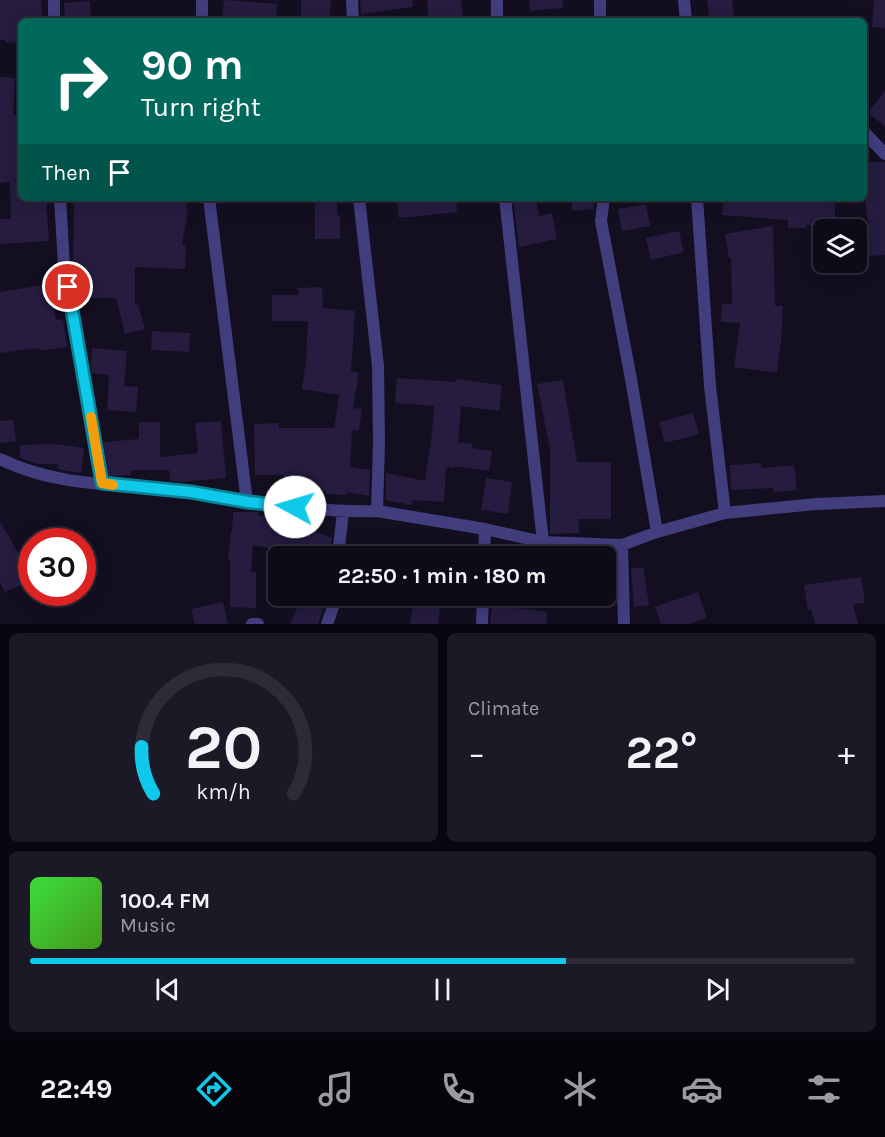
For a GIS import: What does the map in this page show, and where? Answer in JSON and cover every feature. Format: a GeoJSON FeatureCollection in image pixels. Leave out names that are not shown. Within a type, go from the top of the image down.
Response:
{"type":"FeatureCollection","features":[{"type":"Feature","properties":{"kind":"street"},"geometry":{"type":"LineString","coordinates":[[54,0],[54,18]]}},
{"type":"Feature","properties":{"kind":"street"},"geometry":{"type":"LineString","coordinates":[[202,0],[202,18]]}},
{"type":"Feature","properties":{"kind":"street"},"geometry":{"type":"LineString","coordinates":[[352,0],[352,18]]}},
{"type":"Feature","properties":{"kind":"street"},"geometry":{"type":"LineString","coordinates":[[497,0],[497,18]]}},
{"type":"Feature","properties":{"kind":"street"},"geometry":{"type":"LineString","coordinates":[[600,0],[600,18]]}},
{"type":"Feature","properties":{"kind":"street"},"geometry":{"type":"LineString","coordinates":[[684,0],[686,18]]}},
{"type":"Feature","properties":{"kind":"street"},"geometry":{"type":"LineString","coordinates":[[867,135],[885,154]]}},
{"type":"Feature","properties":{"kind":"street"},"geometry":{"type":"LineString","coordinates":[[60,201],[64,265],[102,483]]}},
{"type":"Feature","properties":{"kind":"street"},"geometry":{"type":"LineString","coordinates":[[208,201],[248,502]]}},
{"type":"Feature","properties":{"kind":"street"},"geometry":{"type":"LineString","coordinates":[[359,201],[378,366],[377,512]]}},
{"type":"Feature","properties":{"kind":"street"},"geometry":{"type":"LineString","coordinates":[[505,201],[543,542]]}},
{"type":"Feature","properties":{"kind":"street"},"geometry":{"type":"LineString","coordinates":[[604,201],[601,221],[657,532]]}},
{"type":"Feature","properties":{"kind":"street"},"geometry":{"type":"LineString","coordinates":[[697,201],[710,386],[725,513]]}},
{"type":"Feature","properties":{"kind":"street"},"geometry":{"type":"LineString","coordinates":[[0,459],[39,475],[75,482],[191,492],[248,502],[343,512],[377,512],[484,529],[543,542],[622,545],[657,532],[725,513],[816,504],[885,501]]}},
{"type":"Feature","properties":{"kind":"street"},"geometry":{"type":"LineString","coordinates":[[340,546],[343,512]]}},
{"type":"Feature","properties":{"kind":"street"},"geometry":{"type":"LineString","coordinates":[[484,529],[484,546]]}},
{"type":"Feature","properties":{"kind":"street"},"geometry":{"type":"LineString","coordinates":[[622,545],[624,624]]}},
{"type":"Feature","properties":{"kind":"street"},"geometry":{"type":"LineString","coordinates":[[327,624],[333,606]]}},
{"type":"Feature","properties":{"kind":"street"},"geometry":{"type":"LineString","coordinates":[[482,624],[483,606]]}},
{"type":"Feature","properties":{"kind":"street"},"geometry":{"type":"LineString","coordinates":[[252,624],[258,624]]}},
{"type":"Feature","properties":{"kind":"building"},"geometry":{"type":"Polygon","coordinates":[[[0,0],[41,0],[42,18],[18,18],[18,42],[5,43],[5,40],[0,40],[0,0]]]}},
{"type":"Feature","properties":{"kind":"building"},"geometry":{"type":"Polygon","coordinates":[[[224,0],[277,4],[276,18],[222,18],[224,0]]]}},
{"type":"Feature","properties":{"kind":"building"},"geometry":{"type":"Polygon","coordinates":[[[301,0],[331,0],[329,18],[301,18],[301,0]]]}},
{"type":"Feature","properties":{"kind":"building"},"geometry":{"type":"Polygon","coordinates":[[[360,0],[412,0],[413,7],[361,14],[360,0]]]}},
{"type":"Feature","properties":{"kind":"building"},"geometry":{"type":"Polygon","coordinates":[[[427,0],[461,0],[463,17],[429,18],[427,0]]]}},
{"type":"Feature","properties":{"kind":"building"},"geometry":{"type":"Polygon","coordinates":[[[529,0],[562,0],[563,8],[530,11],[529,0]]]}},
{"type":"Feature","properties":{"kind":"building"},"geometry":{"type":"Polygon","coordinates":[[[707,0],[732,0],[735,18],[710,18],[707,0]]]}},
{"type":"Feature","properties":{"kind":"building"},"geometry":{"type":"Polygon","coordinates":[[[874,0],[885,0],[885,28],[872,27],[874,0]]]}},
{"type":"Feature","properties":{"kind":"building"},"geometry":{"type":"Polygon","coordinates":[[[90,1],[91,18],[65,18],[64,3],[90,1]]]}},
{"type":"Feature","properties":{"kind":"building"},"geometry":{"type":"Polygon","coordinates":[[[0,77],[15,78],[13,115],[18,115],[18,201],[46,201],[49,241],[0,244],[0,219],[11,219],[10,182],[0,183],[0,77]]]}},
{"type":"Feature","properties":{"kind":"building"},"geometry":{"type":"Polygon","coordinates":[[[885,91],[885,126],[868,113],[885,91]]]}},
{"type":"Feature","properties":{"kind":"building"},"geometry":{"type":"Polygon","coordinates":[[[867,162],[885,162],[885,255],[867,256],[867,229],[869,229],[867,162]]]}},
{"type":"Feature","properties":{"kind":"building"},"geometry":{"type":"Polygon","coordinates":[[[74,201],[187,201],[186,210],[188,210],[182,245],[186,245],[185,269],[135,267],[135,305],[138,304],[145,329],[125,334],[116,298],[81,298],[81,264],[73,264],[74,201]]]}},
{"type":"Feature","properties":{"kind":"building"},"geometry":{"type":"Polygon","coordinates":[[[315,201],[338,201],[340,239],[315,239],[315,201]]]}},
{"type":"Feature","properties":{"kind":"building"},"geometry":{"type":"Polygon","coordinates":[[[397,201],[456,201],[457,212],[399,218],[397,201]]]}},
{"type":"Feature","properties":{"kind":"building"},"geometry":{"type":"Polygon","coordinates":[[[513,201],[536,201],[539,216],[552,213],[557,239],[519,247],[513,201]]]}},
{"type":"Feature","properties":{"kind":"building"},"geometry":{"type":"Polygon","coordinates":[[[571,201],[593,201],[594,209],[572,211],[571,201]]]}},
{"type":"Feature","properties":{"kind":"building"},"geometry":{"type":"Polygon","coordinates":[[[724,201],[835,201],[835,219],[813,219],[813,225],[806,225],[806,228],[788,228],[788,220],[722,215],[724,201]]]}},
{"type":"Feature","properties":{"kind":"building"},"geometry":{"type":"Polygon","coordinates":[[[646,204],[650,226],[622,231],[618,209],[646,204]]]}},
{"type":"Feature","properties":{"kind":"building"},"geometry":{"type":"Polygon","coordinates":[[[773,226],[775,306],[783,306],[777,373],[734,367],[740,323],[721,322],[722,304],[732,304],[731,258],[729,258],[725,234],[773,226]]]}},
{"type":"Feature","properties":{"kind":"building"},"geometry":{"type":"Polygon","coordinates":[[[679,231],[684,252],[651,260],[646,238],[679,231]]]}},
{"type":"Feature","properties":{"kind":"building"},"geometry":{"type":"Polygon","coordinates":[[[50,284],[56,320],[63,319],[67,347],[0,353],[0,292],[50,284]]]}},
{"type":"Feature","properties":{"kind":"building"},"geometry":{"type":"Polygon","coordinates":[[[322,287],[323,308],[355,311],[351,371],[359,373],[353,408],[362,409],[359,431],[352,430],[350,467],[370,470],[369,496],[347,492],[347,495],[325,494],[326,491],[284,491],[284,475],[255,475],[254,424],[279,423],[279,428],[334,428],[339,395],[302,389],[308,321],[272,321],[272,295],[299,295],[298,288],[322,287]]]}},
{"type":"Feature","properties":{"kind":"building"},"geometry":{"type":"Polygon","coordinates":[[[152,331],[190,333],[189,352],[151,350],[152,331]]]}},
{"type":"Feature","properties":{"kind":"building"},"geometry":{"type":"Polygon","coordinates":[[[92,348],[127,351],[124,386],[138,387],[136,412],[107,410],[109,375],[91,373],[92,348]]]}},
{"type":"Feature","properties":{"kind":"building"},"geometry":{"type":"Polygon","coordinates":[[[397,378],[456,382],[456,379],[502,385],[499,411],[461,406],[458,442],[472,444],[472,448],[492,451],[489,471],[446,467],[444,502],[412,500],[411,505],[386,500],[386,473],[425,481],[432,434],[434,406],[395,403],[397,378]]]}},
{"type":"Feature","properties":{"kind":"building"},"geometry":{"type":"Polygon","coordinates":[[[563,380],[577,462],[611,462],[611,519],[578,519],[579,533],[550,534],[550,450],[537,384],[563,380]]]}},
{"type":"Feature","properties":{"kind":"building"},"geometry":{"type":"Polygon","coordinates":[[[693,413],[699,434],[665,443],[659,422],[693,413]]]}},
{"type":"Feature","properties":{"kind":"building"},"geometry":{"type":"Polygon","coordinates":[[[13,420],[16,441],[0,443],[0,421],[13,420]]]}},
{"type":"Feature","properties":{"kind":"building"},"geometry":{"type":"Polygon","coordinates":[[[221,421],[226,478],[170,481],[169,470],[131,470],[131,475],[109,476],[103,442],[139,439],[139,422],[160,422],[160,457],[198,453],[195,423],[221,421]]]}},
{"type":"Feature","properties":{"kind":"building"},"geometry":{"type":"Polygon","coordinates":[[[55,444],[84,448],[81,473],[57,469],[58,464],[37,464],[20,458],[20,445],[55,444]]]}},
{"type":"Feature","properties":{"kind":"building"},"geometry":{"type":"Polygon","coordinates":[[[761,463],[762,468],[794,465],[797,490],[774,492],[773,488],[731,490],[730,465],[761,463]]]}},
{"type":"Feature","properties":{"kind":"building"},"geometry":{"type":"Polygon","coordinates":[[[486,478],[512,482],[508,514],[481,510],[486,478]]]}},
{"type":"Feature","properties":{"kind":"building"},"geometry":{"type":"Polygon","coordinates":[[[233,512],[258,512],[258,515],[288,521],[332,538],[330,546],[268,546],[268,548],[253,545],[251,572],[256,572],[256,608],[230,607],[230,560],[228,560],[233,512]]]}},
{"type":"Feature","properties":{"kind":"building"},"geometry":{"type":"Polygon","coordinates":[[[0,521],[18,553],[18,586],[5,592],[0,582],[0,521]]]}},
{"type":"Feature","properties":{"kind":"building"},"geometry":{"type":"Polygon","coordinates":[[[643,567],[649,605],[634,607],[631,569],[643,567]]]}},
{"type":"Feature","properties":{"kind":"building"},"geometry":{"type":"Polygon","coordinates":[[[861,577],[865,603],[853,604],[858,624],[815,624],[811,609],[808,610],[804,585],[861,577]]]}},
{"type":"Feature","properties":{"kind":"building"},"geometry":{"type":"Polygon","coordinates":[[[698,592],[707,618],[688,624],[661,624],[655,607],[698,592]]]}},
{"type":"Feature","properties":{"kind":"building"},"geometry":{"type":"Polygon","coordinates":[[[223,602],[228,624],[195,624],[191,609],[223,602]]]}},
{"type":"Feature","properties":{"kind":"building"},"geometry":{"type":"Polygon","coordinates":[[[298,606],[317,606],[323,609],[318,624],[290,624],[298,606]]]}},
{"type":"Feature","properties":{"kind":"building"},"geometry":{"type":"Polygon","coordinates":[[[413,606],[438,606],[438,624],[410,624],[413,606]]]}},
{"type":"Feature","properties":{"kind":"building"},"geometry":{"type":"Polygon","coordinates":[[[492,606],[547,612],[546,624],[490,624],[492,606]]]}},
{"type":"Feature","properties":{"kind":"slow traffic"},"geometry":{"type":"LineString","coordinates":[[91,417],[102,483],[113,485]]}},
{"type":"Feature","properties":{"kind":"route"},"geometry":{"type":"LineString","coordinates":[[68,287],[102,483],[191,492],[295,507]]}}]}
